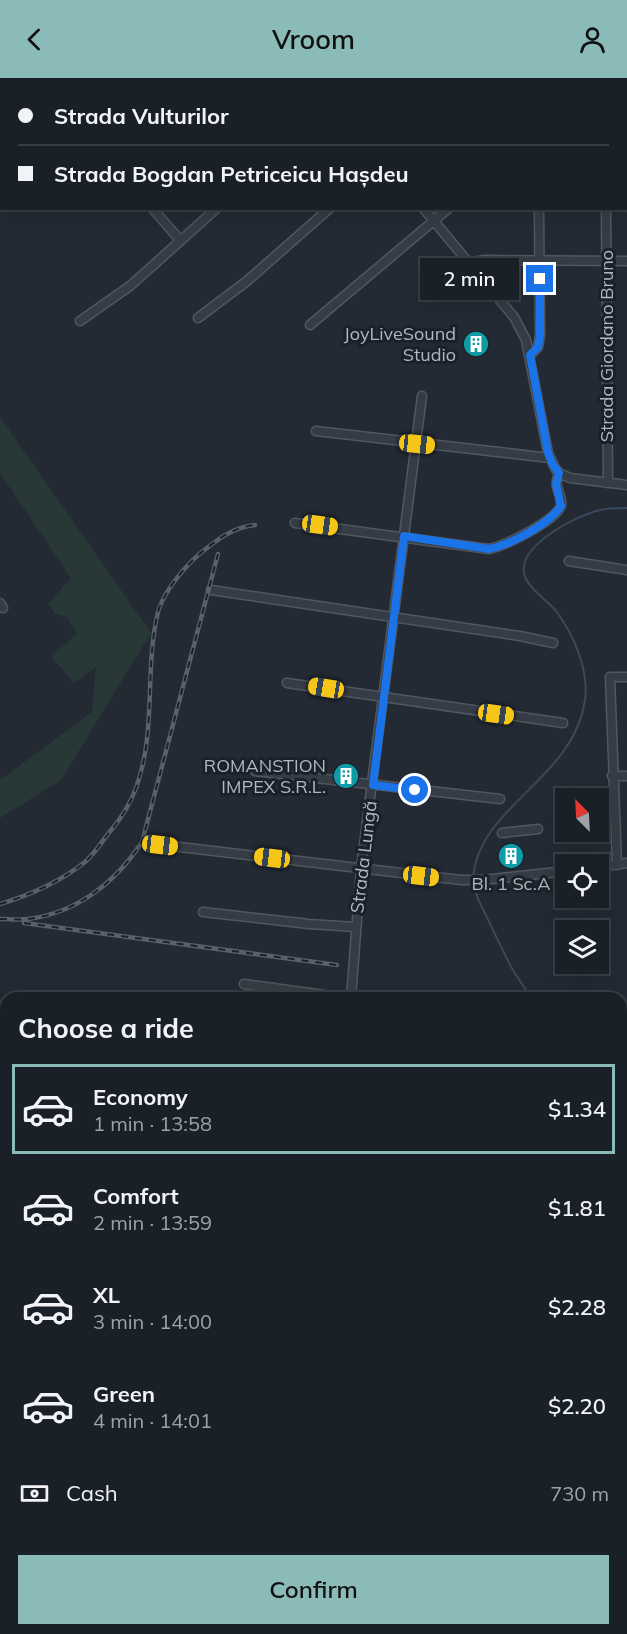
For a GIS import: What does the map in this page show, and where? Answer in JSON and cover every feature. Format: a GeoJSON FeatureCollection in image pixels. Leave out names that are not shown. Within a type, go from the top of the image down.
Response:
{"type":"FeatureCollection","features":[{"type":"Feature","properties":{"kind":"street"},"geometry":{"type":"LineString","coordinates":[[154,210],[180,240]]}},
{"type":"Feature","properties":{"kind":"street"},"geometry":{"type":"LineString","coordinates":[[80,321],[130,286],[214,210]]}},
{"type":"Feature","properties":{"kind":"street"},"geometry":{"type":"LineString","coordinates":[[198,318],[248,281],[328,210]]}},
{"type":"Feature","properties":{"kind":"street"},"geometry":{"type":"LineString","coordinates":[[425,210],[519,325],[530,355],[551,461],[559,473],[570,478],[627,485]]}},
{"type":"Feature","properties":{"kind":"street"},"geometry":{"type":"LineString","coordinates":[[310,325],[447,210]]}},
{"type":"Feature","properties":{"kind":"street"},"geometry":{"type":"LineString","coordinates":[[530,355],[538,347],[540,335],[539,210]]}},
{"type":"Feature","properties":{"kind":"street","name":"Strada Giordano Bruno"},"geometry":{"type":"LineString","coordinates":[[606,210],[608,483]]}},
{"type":"Feature","properties":{"kind":"street"},"geometry":{"type":"LineString","coordinates":[[468,263],[484,260],[627,261]]}},
{"type":"Feature","properties":{"kind":"street","name":"Strada Lungă"},"geometry":{"type":"LineString","coordinates":[[351,992],[361,868],[422,396]]}},
{"type":"Feature","properties":{"kind":"street"},"geometry":{"type":"LineString","coordinates":[[316,431],[551,461]]}},
{"type":"Feature","properties":{"kind":"street"},"geometry":{"type":"LineString","coordinates":[[295,523],[489,549],[519,537],[554,514],[561,506],[556,484],[559,473]]}},
{"type":"Feature","properties":{"kind":"street"},"geometry":{"type":"LineString","coordinates":[[569,561],[627,570]]}},
{"type":"Feature","properties":{"kind":"street"},"geometry":{"type":"LineString","coordinates":[[211,590],[553,643]]}},
{"type":"Feature","properties":{"kind":"street"},"geometry":{"type":"LineString","coordinates":[[617,864],[610,677],[627,677]]}},
{"type":"Feature","properties":{"kind":"street"},"geometry":{"type":"LineString","coordinates":[[287,682],[563,723]]}},
{"type":"Feature","properties":{"kind":"street"},"geometry":{"type":"LineString","coordinates":[[255,771],[500,799]]}},
{"type":"Feature","properties":{"kind":"street"},"geometry":{"type":"LineString","coordinates":[[612,776],[627,776]]}},
{"type":"Feature","properties":{"kind":"street"},"geometry":{"type":"LineString","coordinates":[[502,833],[538,829]]}},
{"type":"Feature","properties":{"kind":"street"},"geometry":{"type":"LineString","coordinates":[[154,844],[475,881],[555,871]]}},
{"type":"Feature","properties":{"kind":"street"},"geometry":{"type":"LineString","coordinates":[[609,865],[627,863]]}},
{"type":"Feature","properties":{"kind":"street"},"geometry":{"type":"LineString","coordinates":[[203,912],[356,927]]}},
{"type":"Feature","properties":{"kind":"street"},"geometry":{"type":"LineString","coordinates":[[244,984],[302,992]]}},
{"type":"Feature","properties":{"kind":"street"},"geometry":{"type":"LineString","coordinates":[[272,992],[273,988]]}},
{"type":"Feature","properties":{"kind":"shaded area"},"geometry":{"type":"Polygon","coordinates":[[[0,417],[151,633],[61,780],[0,818],[0,780],[92,712],[96,667],[74,683],[51,656],[77,634],[67,617],[55,614],[48,604],[71,578],[0,473],[0,417]]]}},
{"type":"Feature","properties":{"kind":"waterway"},"geometry":{"type":"LineString","coordinates":[[473,877],[479,852],[491,830],[564,751],[577,727],[585,700],[585,677],[579,653],[556,611],[529,584],[524,573],[525,562],[540,542],[565,524],[600,510],[627,508]]}},
{"type":"Feature","properties":{"kind":"waterway"},"geometry":{"type":"LineString","coordinates":[[473,883],[478,899],[511,967],[527,992]]}},
{"type":"Feature","properties":{"kind":"railway"},"geometry":{"type":"LineString","coordinates":[[0,904],[44,887],[85,862],[121,818],[134,794],[146,745],[154,634],[161,603],[185,568],[200,554],[230,533],[255,525]]}},
{"type":"Feature","properties":{"kind":"railway"},"geometry":{"type":"LineString","coordinates":[[0,919],[46,916],[79,903],[120,870],[142,842],[218,554]]}},
{"type":"Feature","properties":{"kind":"railway"},"geometry":{"type":"LineString","coordinates":[[24,923],[337,965]]}},
{"type":"Feature","properties":{"kind":"place","name":"JoyLiveSound Studio"},"geometry":{"type":"Point","coordinates":[476,344]}},
{"type":"Feature","properties":{"kind":"place","name":"ROMANSTION IMPEX S.R.L."},"geometry":{"type":"Point","coordinates":[346,776]}},
{"type":"Feature","properties":{"kind":"place","name":"Bl. 1 Sc.A"},"geometry":{"type":"Point","coordinates":[511,856]}},
{"type":"Feature","properties":{"kind":"route"},"geometry":{"type":"LineString","coordinates":[[415,790],[373,785],[404,536],[489,549],[496,548],[548,519],[561,506],[556,487],[559,473],[548,453],[530,355],[539,343],[540,279]]}}]}
